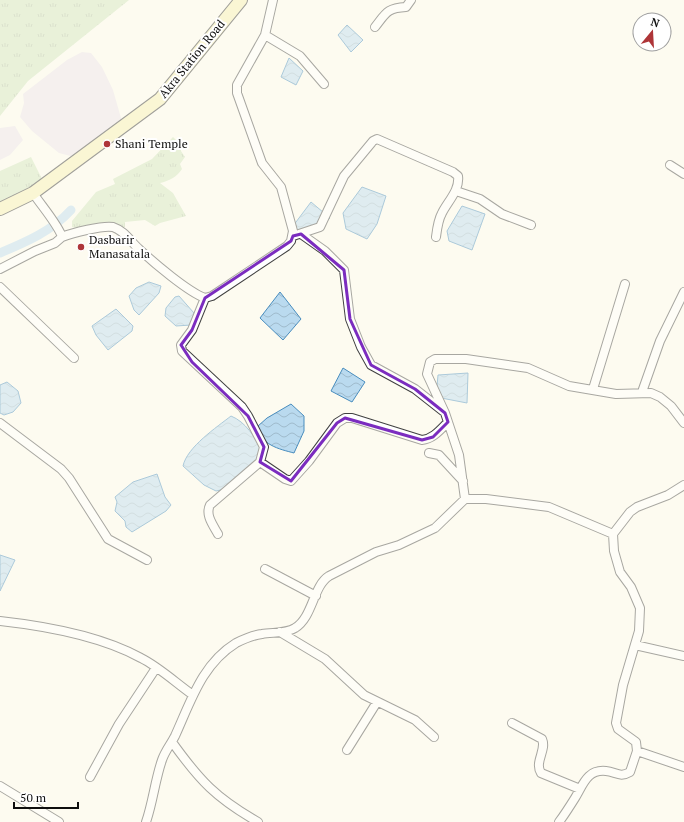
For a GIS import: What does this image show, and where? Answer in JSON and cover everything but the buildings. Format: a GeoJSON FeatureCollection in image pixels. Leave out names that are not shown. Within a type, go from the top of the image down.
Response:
{"type":"FeatureCollection","features":[{"type":"Feature","properties":{"kind":"main road","name":"Akra Station Road"},"geometry":{"type":"LineString","coordinates":[[0,208],[33,193],[160,99],[241,0]]}},
{"type":"Feature","properties":{"kind":"street"},"geometry":{"type":"LineString","coordinates":[[273,0],[265,35],[237,85],[237,93],[248,120],[262,163],[281,187],[293,231],[297,235],[325,251],[344,270],[350,319],[361,347],[371,365],[415,389],[445,413]]}},
{"type":"Feature","properties":{"kind":"street"},"geometry":{"type":"LineString","coordinates":[[375,27],[391,8],[406,7],[412,0]]}},
{"type":"Feature","properties":{"kind":"street"},"geometry":{"type":"LineString","coordinates":[[265,35],[300,56],[324,84]]}},
{"type":"Feature","properties":{"kind":"street"},"geometry":{"type":"LineString","coordinates":[[0,269],[35,250],[55,243],[62,234],[112,227],[126,234],[139,249],[171,276],[205,298],[212,296],[287,246],[297,235],[320,227],[344,176],[375,139],[381,140],[453,172],[458,176],[456,191],[441,213],[436,237]]}},
{"type":"Feature","properties":{"kind":"street"},"geometry":{"type":"LineString","coordinates":[[670,165],[684,174]]}},
{"type":"Feature","properties":{"kind":"street"},"geometry":{"type":"LineString","coordinates":[[456,191],[480,199],[502,214],[531,225]]}},
{"type":"Feature","properties":{"kind":"street"},"geometry":{"type":"LineString","coordinates":[[33,193],[44,211],[62,234]]}},
{"type":"Feature","properties":{"kind":"street"},"geometry":{"type":"LineString","coordinates":[[593,390],[625,284]]}},
{"type":"Feature","properties":{"kind":"street"},"geometry":{"type":"LineString","coordinates":[[0,287],[74,358]]}},
{"type":"Feature","properties":{"kind":"street"},"geometry":{"type":"LineString","coordinates":[[642,392],[660,340],[684,292]]}},
{"type":"Feature","properties":{"kind":"street"},"geometry":{"type":"LineString","coordinates":[[205,298],[192,330],[181,345],[182,351],[248,416],[264,447],[260,462],[210,504],[208,510],[209,515],[218,534]]}},
{"type":"Feature","properties":{"kind":"street"},"geometry":{"type":"LineString","coordinates":[[465,499],[459,455],[445,413],[427,374],[430,362],[435,359],[466,359],[528,368],[560,383],[616,394],[642,392],[660,397],[671,406],[684,423]]}},
{"type":"Feature","properties":{"kind":"street"},"geometry":{"type":"LineString","coordinates":[[260,462],[285,479],[291,481],[309,461],[337,423],[345,418],[352,418],[422,440],[428,440],[433,437],[448,422]]}},
{"type":"Feature","properties":{"kind":"street"},"geometry":{"type":"LineString","coordinates":[[0,423],[60,469],[68,478],[108,539],[147,560]]}},
{"type":"Feature","properties":{"kind":"street"},"geometry":{"type":"LineString","coordinates":[[429,453],[439,455],[463,481]]}},
{"type":"Feature","properties":{"kind":"street"},"geometry":{"type":"LineString","coordinates":[[559,822],[580,789],[583,781],[596,772],[606,771],[620,776],[630,772],[637,751],[636,742],[618,729],[616,723],[623,685],[639,631],[640,608],[631,587],[620,572],[614,551],[613,534],[630,512],[637,507],[668,496],[684,485]]}},
{"type":"Feature","properties":{"kind":"street"},"geometry":{"type":"LineString","coordinates":[[146,822],[153,801],[162,758],[172,742],[202,676],[210,666],[235,644],[260,634],[280,632],[296,628],[308,614],[322,581],[329,576],[376,552],[399,545],[435,528],[465,499],[486,498],[549,507],[613,534]]}},
{"type":"Feature","properties":{"kind":"street"},"geometry":{"type":"LineString","coordinates":[[265,569],[316,596]]}},
{"type":"Feature","properties":{"kind":"street"},"geometry":{"type":"LineString","coordinates":[[0,621],[66,633],[108,644],[136,655],[193,695]]}},
{"type":"Feature","properties":{"kind":"street"},"geometry":{"type":"LineString","coordinates":[[280,632],[325,659],[364,695],[415,720],[434,737]]}},
{"type":"Feature","properties":{"kind":"street"},"geometry":{"type":"LineString","coordinates":[[635,645],[684,656]]}},
{"type":"Feature","properties":{"kind":"street"},"geometry":{"type":"LineString","coordinates":[[90,777],[119,724],[156,668]]}},
{"type":"Feature","properties":{"kind":"street"},"geometry":{"type":"LineString","coordinates":[[347,750],[377,702]]}},
{"type":"Feature","properties":{"kind":"street"},"geometry":{"type":"LineString","coordinates":[[512,723],[542,740],[543,746],[538,766],[541,773],[580,789]]}},
{"type":"Feature","properties":{"kind":"street"},"geometry":{"type":"LineString","coordinates":[[172,742],[207,787],[221,799],[258,822]]}},
{"type":"Feature","properties":{"kind":"street"},"geometry":{"type":"LineString","coordinates":[[637,751],[684,766]]}},
{"type":"Feature","properties":{"kind":"street"},"geometry":{"type":"LineString","coordinates":[[0,786],[59,822]]}},
{"type":"Feature","properties":{"kind":"highlighted area"},"geometry":{"type":"Polygon","coordinates":[[[301,234],[344,270],[350,319],[371,365],[415,389],[445,413],[448,422],[433,437],[422,440],[345,418],[337,423],[291,481],[260,462],[264,447],[248,416],[192,362],[181,345],[192,330],[205,298],[291,241],[293,236],[301,234]]]}},
{"type":"Feature","properties":{"kind":"shaded area"},"geometry":{"type":"Polygon","coordinates":[[[82,52],[91,53],[102,67],[113,90],[123,125],[78,158],[59,153],[32,131],[20,117],[24,103],[23,94],[67,60],[82,52]]]}},
{"type":"Feature","properties":{"kind":"shaded area"},"geometry":{"type":"Polygon","coordinates":[[[15,126],[23,140],[10,155],[0,160],[0,128],[15,126]]]}},
{"type":"Feature","properties":{"kind":"green space"},"geometry":{"type":"Polygon","coordinates":[[[0,0],[129,0],[28,81],[0,116],[0,0]]]}},
{"type":"Feature","properties":{"kind":"green space"},"geometry":{"type":"Polygon","coordinates":[[[173,137],[181,145],[181,151],[185,157],[180,164],[182,169],[172,178],[160,183],[173,193],[186,216],[160,223],[155,226],[145,220],[125,222],[125,227],[121,229],[110,223],[79,229],[72,227],[72,221],[96,192],[115,184],[113,179],[152,159],[173,137]]]}},
{"type":"Feature","properties":{"kind":"green space"},"geometry":{"type":"Polygon","coordinates":[[[31,157],[42,179],[0,214],[0,171],[31,157]]]}},
{"type":"Feature","properties":{"kind":"water"},"geometry":{"type":"Polygon","coordinates":[[[347,25],[363,40],[351,52],[338,35],[347,25]]]}},
{"type":"Feature","properties":{"kind":"water"},"geometry":{"type":"Polygon","coordinates":[[[289,58],[303,71],[296,85],[281,77],[289,58]]]}},
{"type":"Feature","properties":{"kind":"water"},"geometry":{"type":"Polygon","coordinates":[[[362,187],[386,196],[377,224],[367,239],[346,229],[343,213],[362,187]]]}},
{"type":"Feature","properties":{"kind":"water"},"geometry":{"type":"Polygon","coordinates":[[[311,202],[330,218],[305,238],[293,226],[311,202]]]}},
{"type":"Feature","properties":{"kind":"water"},"geometry":{"type":"Polygon","coordinates":[[[462,206],[485,214],[472,250],[449,241],[447,231],[462,206]]]}},
{"type":"Feature","properties":{"kind":"water"},"geometry":{"type":"Polygon","coordinates":[[[149,282],[161,286],[159,293],[139,315],[134,310],[129,296],[136,288],[149,282]]]}},
{"type":"Feature","properties":{"kind":"water"},"geometry":{"type":"Polygon","coordinates":[[[280,292],[301,319],[283,340],[260,318],[280,292]]]}},
{"type":"Feature","properties":{"kind":"water"},"geometry":{"type":"Polygon","coordinates":[[[179,296],[194,313],[191,325],[176,326],[165,316],[166,308],[175,297],[179,296]]]}},
{"type":"Feature","properties":{"kind":"water"},"geometry":{"type":"Polygon","coordinates":[[[116,309],[133,326],[132,331],[108,350],[96,335],[92,326],[116,309]]]}},
{"type":"Feature","properties":{"kind":"water"},"geometry":{"type":"Polygon","coordinates":[[[343,368],[365,382],[352,402],[331,391],[343,368]]]}},
{"type":"Feature","properties":{"kind":"water"},"geometry":{"type":"Polygon","coordinates":[[[468,373],[467,403],[436,397],[438,375],[468,373]]]}},
{"type":"Feature","properties":{"kind":"water"},"geometry":{"type":"Polygon","coordinates":[[[7,382],[18,391],[21,403],[13,412],[4,415],[0,413],[0,385],[7,382]]]}},
{"type":"Feature","properties":{"kind":"water"},"geometry":{"type":"Polygon","coordinates":[[[291,404],[304,416],[304,431],[294,453],[277,448],[266,442],[262,438],[258,426],[267,418],[291,404]]]}},
{"type":"Feature","properties":{"kind":"water"},"geometry":{"type":"Polygon","coordinates":[[[231,416],[245,426],[263,450],[257,462],[225,489],[216,491],[204,485],[183,466],[190,452],[196,445],[231,416]]]}},
{"type":"Feature","properties":{"kind":"water"},"geometry":{"type":"Polygon","coordinates":[[[157,474],[165,497],[171,505],[166,511],[132,532],[126,527],[125,521],[115,511],[117,502],[115,497],[133,482],[157,474]]]}},
{"type":"Feature","properties":{"kind":"water"},"geometry":{"type":"Polygon","coordinates":[[[0,555],[15,560],[0,591],[0,555]]]}},
{"type":"Feature","properties":{"kind":"waterway"},"geometry":{"type":"LineString","coordinates":[[0,253],[47,230],[71,210]]}},
{"type":"Feature","properties":{"kind":"place","name":"Shani Temple"},"geometry":{"type":"Point","coordinates":[107,144]}},
{"type":"Feature","properties":{"kind":"place","name":"Dasbarir Manasatala"},"geometry":{"type":"Point","coordinates":[81,247]}}]}
